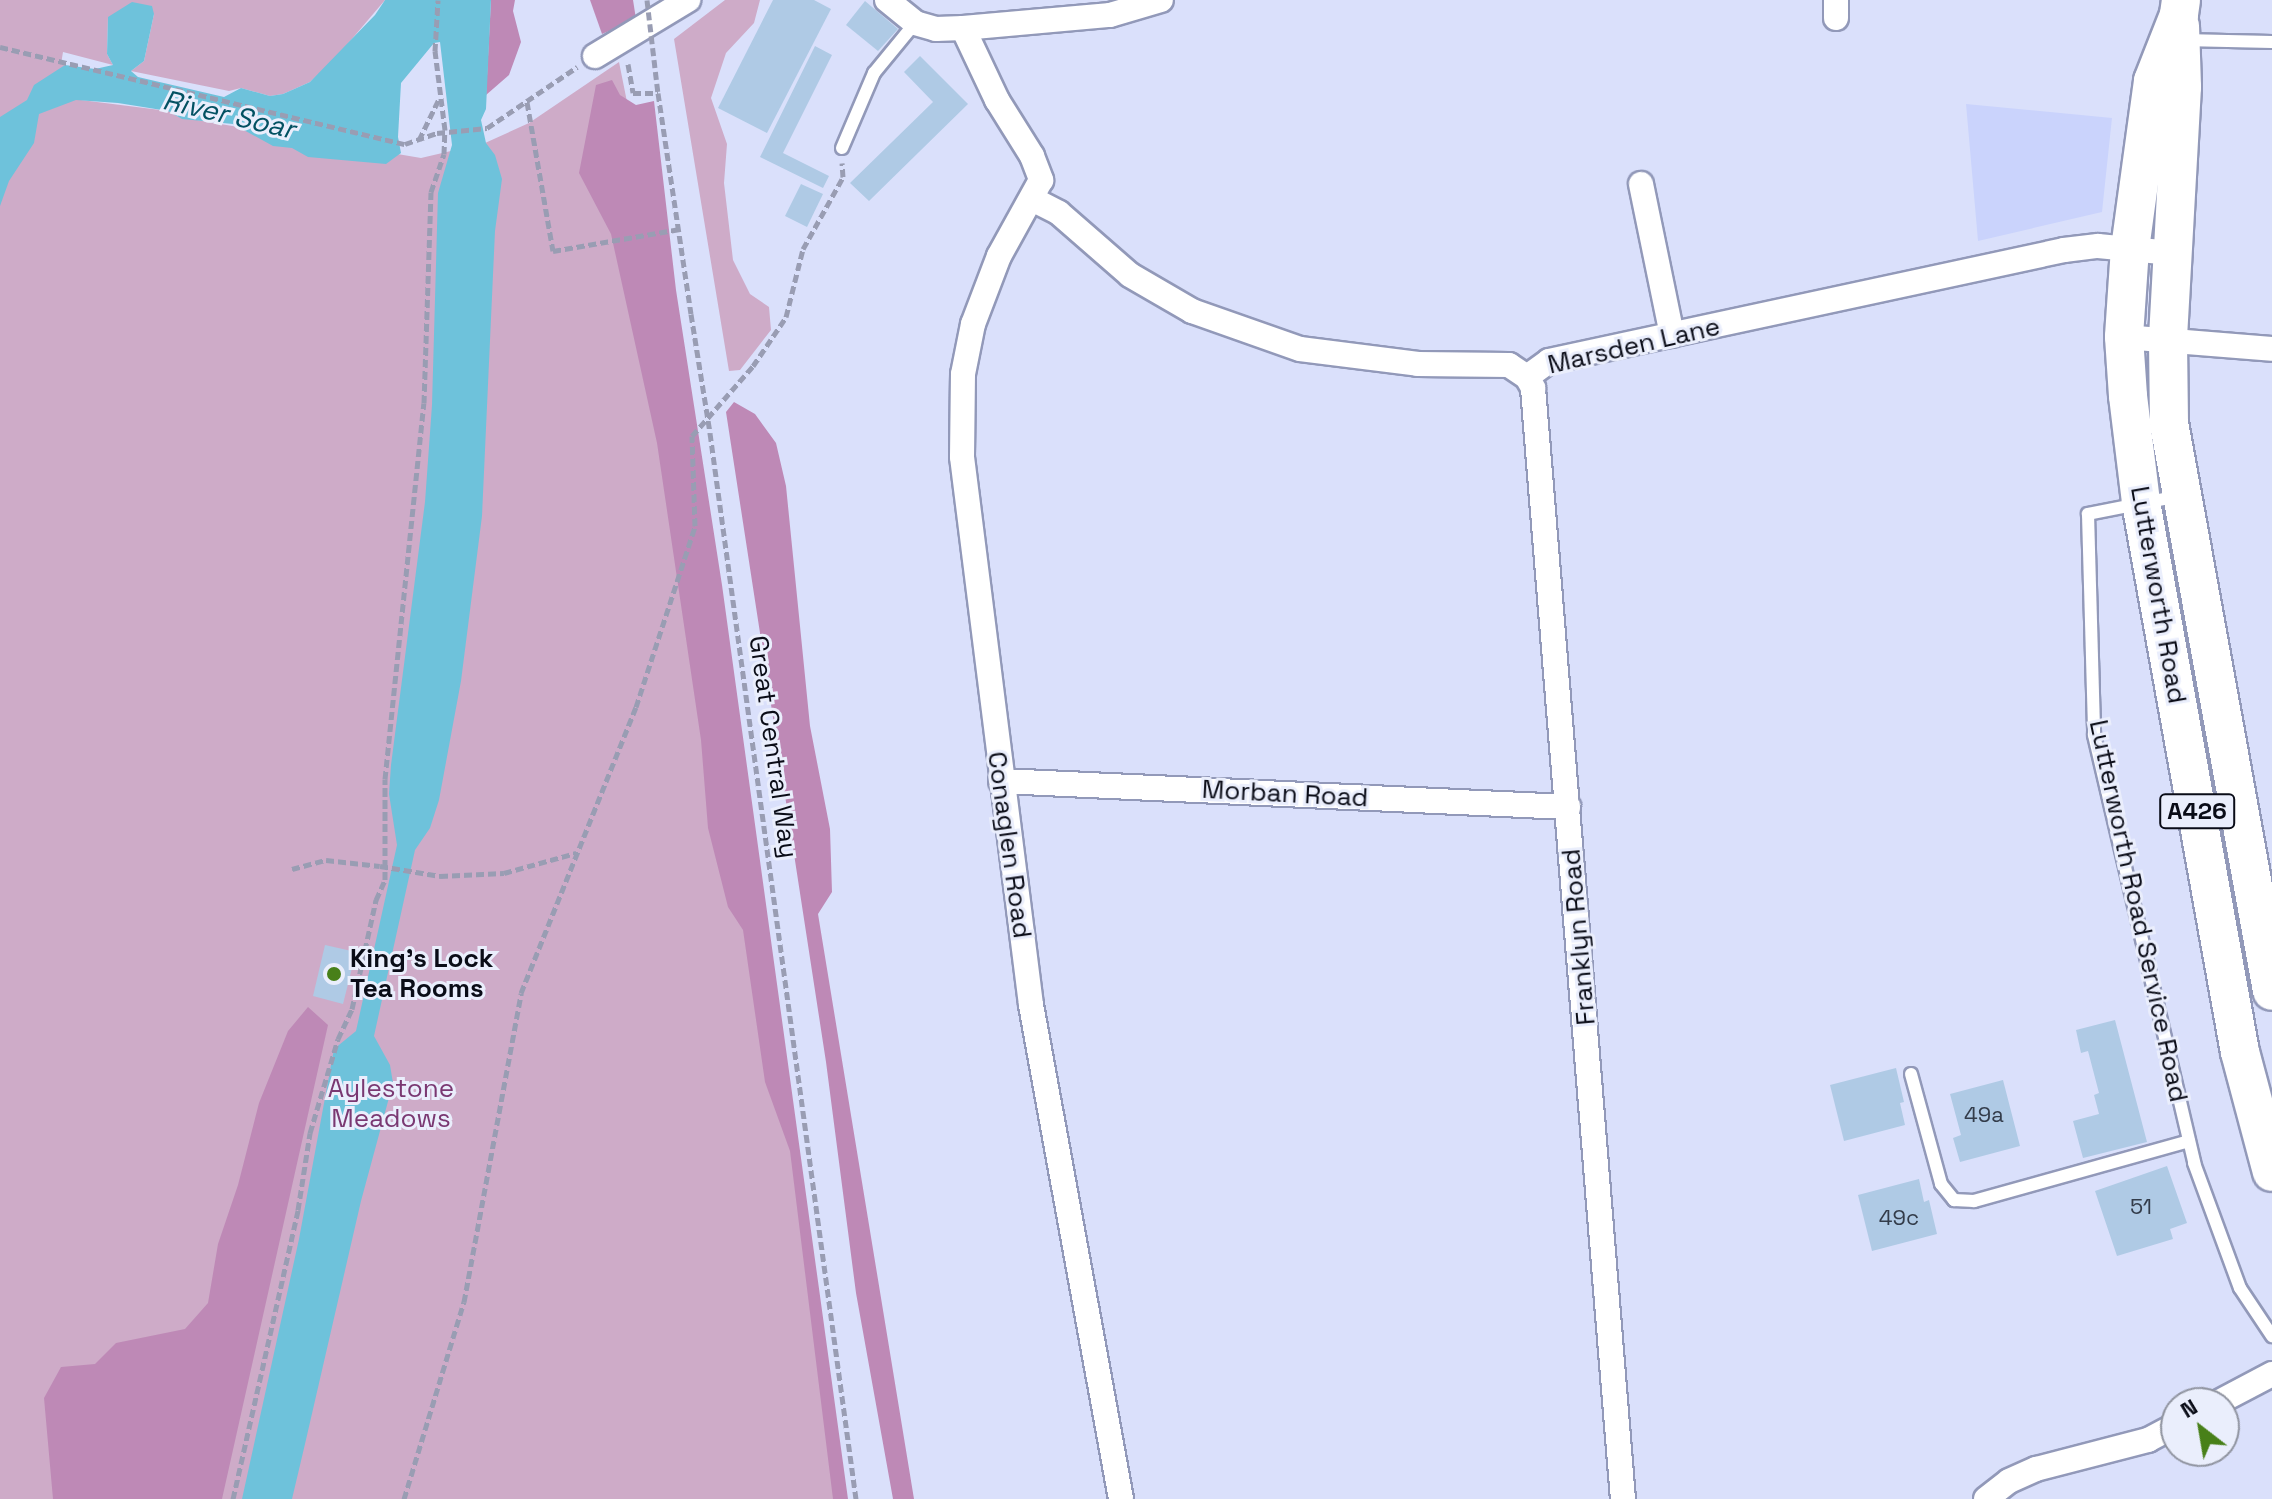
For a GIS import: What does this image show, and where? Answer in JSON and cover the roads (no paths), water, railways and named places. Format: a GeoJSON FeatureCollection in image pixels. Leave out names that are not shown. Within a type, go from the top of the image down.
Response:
{"type":"FeatureCollection","features":[{"type":"Feature","properties":{"kind":"main road","name":"Lutterworth Road"},"geometry":{"type":"LineString","coordinates":[[2181,18],[2153,81],[2163,136],[2172,253],[2168,341],[2169,423],[2272,991]]}},
{"type":"Feature","properties":{"kind":"main road","name":"Lutterworth Road"},"geometry":{"type":"LineString","coordinates":[[2163,136],[2130,248],[2124,337],[2141,502],[2240,1052],[2272,1172]]}},
{"type":"Feature","properties":{"kind":"street"},"geometry":{"type":"LineString","coordinates":[[595,56],[688,0]]}},
{"type":"Feature","properties":{"kind":"street"},"geometry":{"type":"LineString","coordinates":[[887,0],[915,23],[936,29],[1110,15],[1161,0]]}},
{"type":"Feature","properties":{"kind":"street"},"geometry":{"type":"LineString","coordinates":[[963,28],[997,100],[1039,172],[1041,180],[1032,199]]}},
{"type":"Feature","properties":{"kind":"street"},"geometry":{"type":"LineString","coordinates":[[1641,184],[1672,335]]}},
{"type":"Feature","properties":{"kind":"street","name":"Marsden Lane"},"geometry":{"type":"LineString","coordinates":[[1032,199],[1059,213],[1130,275],[1192,311],[1300,349],[1418,364],[1509,365],[1527,377],[1549,361],[2064,250],[2130,248],[2172,253]]}},
{"type":"Feature","properties":{"kind":"street","name":"Conaglen Road"},"geometry":{"type":"LineString","coordinates":[[1032,199],[999,256],[984,293],[963,374],[962,457],[1031,1005],[1121,1499]]}},
{"type":"Feature","properties":{"kind":"street"},"geometry":{"type":"LineString","coordinates":[[2124,337],[2272,349]]}},
{"type":"Feature","properties":{"kind":"street","name":"Franklyn Road"},"geometry":{"type":"LineString","coordinates":[[1527,377],[1533,388],[1623,1499]]}},
{"type":"Feature","properties":{"kind":"street","name":"Morban Road"},"geometry":{"type":"LineString","coordinates":[[1001,781],[1568,807]]}},
{"type":"Feature","properties":{"kind":"street"},"geometry":{"type":"LineString","coordinates":[[2240,1391],[2272,1374]]}},
{"type":"Feature","properties":{"kind":"street"},"geometry":{"type":"LineString","coordinates":[[1986,1499],[2009,1481],[2036,1469],[2119,1449],[2160,1432]]}},
{"type":"Feature","properties":{"kind":"lane"},"geometry":{"type":"LineString","coordinates":[[2181,18],[2272,42]]}},
{"type":"Feature","properties":{"kind":"lane"},"geometry":{"type":"LineString","coordinates":[[842,148],[874,73],[915,23]]}},
{"type":"Feature","properties":{"kind":"lane","name":"Lutterworth Road Service Road"},"geometry":{"type":"LineString","coordinates":[[2181,495],[2088,514],[2094,735],[2189,1141],[2240,1288],[2272,1336]]}},
{"type":"Feature","properties":{"kind":"lane"},"geometry":{"type":"LineString","coordinates":[[1911,1074],[1941,1184],[1954,1200],[1974,1201],[2189,1141]]}},
{"type":"Feature","properties":{"kind":"water","name":"River Soar"},"geometry":{"type":"Polygon","coordinates":[[[385,0],[491,0],[486,109],[481,120],[486,143],[495,155],[502,179],[495,231],[482,516],[461,681],[439,800],[430,828],[415,850],[374,1036],[390,1065],[393,1083],[361,1201],[292,1499],[242,1499],[299,1239],[334,1049],[356,1031],[397,845],[389,794],[391,765],[425,502],[432,405],[438,193],[452,145],[440,42],[434,43],[401,83],[398,137],[401,153],[386,164],[308,157],[292,148],[273,146],[233,124],[182,119],[168,111],[118,103],[76,100],[39,114],[34,143],[9,181],[0,206],[0,117],[27,100],[34,85],[65,65],[95,69],[113,65],[107,54],[108,17],[132,2],[152,6],[154,14],[144,61],[131,71],[138,77],[224,97],[241,88],[270,96],[283,94],[310,82],[375,15],[385,0]]]}},
{"type":"Feature","properties":{"kind":"place","name":"King's Lock Tea Rooms"},"geometry":{"type":"Point","coordinates":[334,974]}},
{"type":"Feature","properties":{"kind":"park label","name":"Aylestone Meadows"},"geometry":{"type":"Point","coordinates":[391,1104]}}]}
